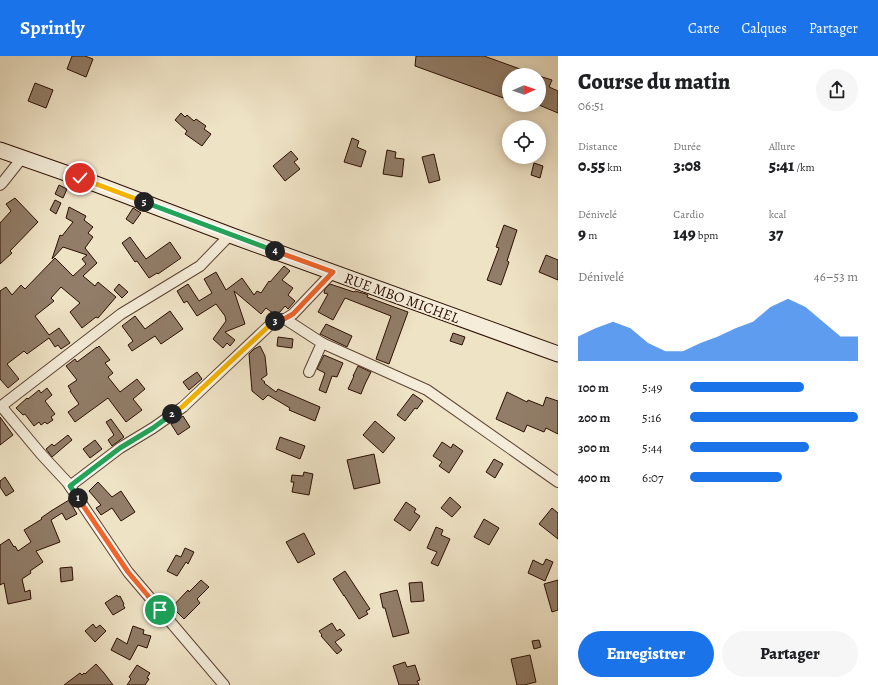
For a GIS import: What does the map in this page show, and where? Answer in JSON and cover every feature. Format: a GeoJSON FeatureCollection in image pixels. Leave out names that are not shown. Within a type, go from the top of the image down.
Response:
{"type":"FeatureCollection","features":[{"type":"Feature","properties":{"kind":"street","name":"RUE MBO MICHEL"},"geometry":{"type":"LineString","coordinates":[[0,150],[558,354]]}},
{"type":"Feature","properties":{"kind":"street"},"geometry":{"type":"LineString","coordinates":[[0,185],[4,182],[22,158]]}},
{"type":"Feature","properties":{"kind":"street"},"geometry":{"type":"LineString","coordinates":[[224,685],[128,572],[67,482],[40,454],[1,407],[121,314],[200,266],[230,235]]}},
{"type":"Feature","properties":{"kind":"street"},"geometry":{"type":"LineString","coordinates":[[70,486],[120,448],[153,428],[182,407],[272,323],[278,319],[284,319],[293,314],[333,272]]}},
{"type":"Feature","properties":{"kind":"street"},"geometry":{"type":"LineString","coordinates":[[284,319],[322,343],[427,390],[558,482]]}},
{"type":"Feature","properties":{"kind":"street"},"geometry":{"type":"LineString","coordinates":[[309,372],[322,343]]}},
{"type":"Feature","properties":{"kind":"building"},"geometry":{"type":"Polygon","coordinates":[[[72,56],[85,56],[93,59],[86,77],[67,69],[72,56]]]}},
{"type":"Feature","properties":{"kind":"building"},"geometry":{"type":"Polygon","coordinates":[[[416,56],[484,56],[517,68],[502,68],[502,97],[415,66],[416,56]]]}},
{"type":"Feature","properties":{"kind":"building"},"geometry":{"type":"Polygon","coordinates":[[[546,78],[552,80],[549,87],[558,91],[558,113],[546,108],[546,78]]]}},
{"type":"Feature","properties":{"kind":"building"},"geometry":{"type":"Polygon","coordinates":[[[35,83],[53,90],[46,108],[28,101],[35,83]]]}},
{"type":"Feature","properties":{"kind":"building"},"geometry":{"type":"Polygon","coordinates":[[[181,113],[185,117],[187,115],[194,121],[196,119],[206,126],[204,129],[211,134],[202,146],[185,134],[187,131],[175,120],[181,113]]]}},
{"type":"Feature","properties":{"kind":"building"},"geometry":{"type":"Polygon","coordinates":[[[352,138],[359,141],[357,147],[366,151],[361,167],[344,162],[352,138]]]}},
{"type":"Feature","properties":{"kind":"building"},"geometry":{"type":"Polygon","coordinates":[[[387,150],[396,152],[395,158],[404,159],[402,177],[383,174],[387,150]]]}},
{"type":"Feature","properties":{"kind":"building"},"geometry":{"type":"Polygon","coordinates":[[[291,151],[298,159],[294,162],[300,169],[285,181],[273,166],[291,151]]]}},
{"type":"Feature","properties":{"kind":"building"},"geometry":{"type":"Polygon","coordinates":[[[434,154],[440,180],[429,183],[422,157],[434,154]]]}},
{"type":"Feature","properties":{"kind":"building"},"geometry":{"type":"Polygon","coordinates":[[[534,164],[543,166],[540,178],[531,175],[534,164]]]}},
{"type":"Feature","properties":{"kind":"building"},"geometry":{"type":"Polygon","coordinates":[[[59,185],[67,189],[63,198],[55,194],[59,185]]]}},
{"type":"Feature","properties":{"kind":"building"},"geometry":{"type":"Polygon","coordinates":[[[15,198],[38,222],[10,251],[12,253],[0,264],[0,223],[11,211],[6,204],[15,198]]]}},
{"type":"Feature","properties":{"kind":"building"},"geometry":{"type":"Polygon","coordinates":[[[55,200],[61,203],[56,214],[50,210],[55,200]]]}},
{"type":"Feature","properties":{"kind":"building"},"geometry":{"type":"Polygon","coordinates":[[[69,207],[86,216],[84,220],[93,227],[88,233],[93,237],[85,248],[97,263],[83,276],[95,286],[98,282],[116,297],[98,318],[96,317],[82,328],[70,312],[80,303],[61,287],[51,298],[54,301],[35,316],[49,335],[59,328],[70,343],[61,349],[58,345],[55,347],[49,338],[27,354],[24,351],[7,364],[19,379],[8,388],[0,379],[0,291],[6,287],[12,295],[21,285],[25,289],[55,258],[73,276],[86,264],[82,259],[87,255],[63,247],[52,259],[60,235],[62,236],[73,222],[66,218],[69,207]]]}},
{"type":"Feature","properties":{"kind":"building"},"geometry":{"type":"Polygon","coordinates":[[[133,208],[141,213],[133,224],[126,219],[133,208]]]}},
{"type":"Feature","properties":{"kind":"building"},"geometry":{"type":"Polygon","coordinates":[[[504,225],[517,230],[507,261],[509,262],[501,285],[487,280],[499,248],[496,247],[504,225]]]}},
{"type":"Feature","properties":{"kind":"building"},"geometry":{"type":"Polygon","coordinates":[[[130,237],[146,259],[170,242],[181,258],[158,274],[157,273],[149,278],[137,261],[135,262],[122,243],[130,237]]]}},
{"type":"Feature","properties":{"kind":"building"},"geometry":{"type":"Polygon","coordinates":[[[546,255],[558,260],[558,280],[539,272],[546,255]]]}},
{"type":"Feature","properties":{"kind":"building"},"geometry":{"type":"Polygon","coordinates":[[[284,266],[290,271],[282,280],[293,288],[288,295],[295,301],[288,309],[285,306],[280,312],[274,314],[266,308],[261,314],[234,291],[245,324],[225,332],[235,340],[230,346],[227,343],[223,348],[213,339],[226,321],[225,316],[216,304],[197,316],[187,301],[184,303],[177,291],[188,284],[199,301],[212,293],[204,279],[216,272],[226,290],[242,278],[254,295],[257,291],[261,293],[269,281],[270,282],[284,266]]]}},
{"type":"Feature","properties":{"kind":"building"},"geometry":{"type":"Polygon","coordinates":[[[119,284],[128,292],[122,298],[114,290],[119,284]]]}},
{"type":"Feature","properties":{"kind":"building"},"geometry":{"type":"Polygon","coordinates":[[[330,284],[354,292],[366,294],[368,295],[367,297],[408,312],[389,364],[376,359],[391,316],[345,298],[333,320],[318,312],[328,294],[324,293],[325,289],[330,284]]]}},
{"type":"Feature","properties":{"kind":"building"},"geometry":{"type":"Polygon","coordinates":[[[170,311],[183,329],[161,344],[155,336],[132,351],[128,345],[133,341],[122,326],[135,316],[145,329],[170,311]]]}},
{"type":"Feature","properties":{"kind":"building"},"geometry":{"type":"Polygon","coordinates":[[[326,324],[352,336],[347,347],[320,334],[326,324]]]}},
{"type":"Feature","properties":{"kind":"building"},"geometry":{"type":"Polygon","coordinates":[[[453,333],[465,337],[462,345],[450,341],[453,333]]]}},
{"type":"Feature","properties":{"kind":"building"},"geometry":{"type":"Polygon","coordinates":[[[278,337],[293,339],[292,348],[277,346],[278,337]]]}},
{"type":"Feature","properties":{"kind":"building"},"geometry":{"type":"Polygon","coordinates":[[[99,346],[110,360],[105,363],[113,373],[108,377],[120,392],[137,379],[145,389],[133,399],[142,410],[126,422],[108,398],[75,422],[68,412],[79,404],[68,386],[77,380],[66,366],[75,359],[77,362],[99,346]]]}},
{"type":"Feature","properties":{"kind":"building"},"geometry":{"type":"Polygon","coordinates":[[[260,346],[265,356],[267,375],[261,379],[276,392],[278,389],[320,407],[315,421],[289,410],[290,408],[268,395],[263,400],[252,391],[249,354],[260,346]]]}},
{"type":"Feature","properties":{"kind":"building"},"geometry":{"type":"Polygon","coordinates":[[[324,355],[343,363],[337,377],[332,376],[326,393],[319,390],[325,373],[317,369],[324,355]]]}},
{"type":"Feature","properties":{"kind":"building"},"geometry":{"type":"Polygon","coordinates":[[[358,366],[371,372],[361,394],[348,389],[358,366]]]}},
{"type":"Feature","properties":{"kind":"building"},"geometry":{"type":"Polygon","coordinates":[[[197,372],[202,379],[189,390],[183,382],[197,372]]]}},
{"type":"Feature","properties":{"kind":"building"},"geometry":{"type":"Polygon","coordinates":[[[47,388],[52,395],[45,401],[55,414],[51,417],[53,420],[47,424],[45,422],[41,425],[39,422],[34,426],[25,414],[23,415],[16,408],[39,390],[41,393],[47,388]]]}},
{"type":"Feature","properties":{"kind":"building"},"geometry":{"type":"Polygon","coordinates":[[[507,392],[527,402],[528,400],[543,406],[546,397],[558,401],[558,434],[546,428],[544,432],[527,425],[524,432],[496,419],[507,392]]]}},
{"type":"Feature","properties":{"kind":"building"},"geometry":{"type":"Polygon","coordinates":[[[413,394],[423,401],[417,409],[415,408],[405,421],[397,415],[413,394]]]}},
{"type":"Feature","properties":{"kind":"building"},"geometry":{"type":"Polygon","coordinates":[[[183,416],[190,427],[178,435],[171,424],[183,416]]]}},
{"type":"Feature","properties":{"kind":"building"},"geometry":{"type":"Polygon","coordinates":[[[0,417],[13,435],[0,445],[0,417]]]}},
{"type":"Feature","properties":{"kind":"building"},"geometry":{"type":"Polygon","coordinates":[[[111,419],[124,437],[112,446],[108,440],[114,435],[106,422],[111,419]]]}},
{"type":"Feature","properties":{"kind":"building"},"geometry":{"type":"Polygon","coordinates":[[[375,421],[395,438],[383,453],[363,435],[375,421]]]}},
{"type":"Feature","properties":{"kind":"building"},"geometry":{"type":"Polygon","coordinates":[[[68,435],[72,440],[52,457],[46,449],[52,444],[54,446],[68,435]]]}},
{"type":"Feature","properties":{"kind":"building"},"geometry":{"type":"Polygon","coordinates":[[[280,437],[305,446],[300,459],[276,449],[280,437]]]}},
{"type":"Feature","properties":{"kind":"building"},"geometry":{"type":"Polygon","coordinates":[[[95,440],[102,449],[90,458],[83,449],[95,440]]]}},
{"type":"Feature","properties":{"kind":"building"},"geometry":{"type":"Polygon","coordinates":[[[442,442],[451,448],[453,444],[463,451],[449,473],[439,466],[442,462],[433,456],[442,442]]]}},
{"type":"Feature","properties":{"kind":"building"},"geometry":{"type":"Polygon","coordinates":[[[374,454],[380,483],[354,489],[347,460],[374,454]]]}},
{"type":"Feature","properties":{"kind":"building"},"geometry":{"type":"Polygon","coordinates":[[[494,459],[503,464],[495,478],[486,472],[494,459]]]}},
{"type":"Feature","properties":{"kind":"building"},"geometry":{"type":"Polygon","coordinates":[[[304,472],[313,474],[309,495],[292,492],[294,482],[291,482],[292,475],[303,476],[304,472]]]}},
{"type":"Feature","properties":{"kind":"building"},"geometry":{"type":"Polygon","coordinates":[[[5,477],[14,491],[6,496],[0,487],[0,481],[5,477]]]}},
{"type":"Feature","properties":{"kind":"building"},"geometry":{"type":"Polygon","coordinates":[[[98,482],[112,497],[121,491],[135,512],[121,521],[112,508],[101,515],[96,508],[101,505],[89,491],[98,482]]]}},
{"type":"Feature","properties":{"kind":"building"},"geometry":{"type":"Polygon","coordinates":[[[450,497],[461,507],[452,517],[441,508],[450,497]]]}},
{"type":"Feature","properties":{"kind":"building"},"geometry":{"type":"Polygon","coordinates":[[[69,500],[77,514],[66,520],[62,513],[51,520],[60,542],[36,551],[43,562],[22,579],[25,592],[30,590],[31,599],[8,604],[4,583],[0,585],[0,545],[9,539],[18,551],[31,542],[24,530],[69,500]]]}},
{"type":"Feature","properties":{"kind":"building"},"geometry":{"type":"Polygon","coordinates":[[[406,502],[416,509],[414,512],[420,516],[410,531],[394,520],[406,502]]]}},
{"type":"Feature","properties":{"kind":"building"},"geometry":{"type":"Polygon","coordinates":[[[552,508],[558,513],[558,539],[539,524],[552,508]]]}},
{"type":"Feature","properties":{"kind":"building"},"geometry":{"type":"Polygon","coordinates":[[[484,519],[499,528],[489,545],[474,537],[484,519]]]}},
{"type":"Feature","properties":{"kind":"building"},"geometry":{"type":"Polygon","coordinates":[[[436,527],[443,530],[441,535],[450,539],[438,566],[431,563],[437,552],[427,548],[436,527]]]}},
{"type":"Feature","properties":{"kind":"building"},"geometry":{"type":"Polygon","coordinates":[[[304,533],[315,554],[298,563],[286,542],[304,533]]]}},
{"type":"Feature","properties":{"kind":"building"},"geometry":{"type":"Polygon","coordinates":[[[185,548],[194,552],[188,564],[186,562],[177,576],[167,571],[176,555],[181,557],[185,548]]]}},
{"type":"Feature","properties":{"kind":"building"},"geometry":{"type":"Polygon","coordinates":[[[546,559],[553,562],[545,581],[528,573],[533,560],[543,565],[546,559]]]}},
{"type":"Feature","properties":{"kind":"building"},"geometry":{"type":"Polygon","coordinates":[[[72,567],[73,580],[61,582],[60,568],[72,567]]]}},
{"type":"Feature","properties":{"kind":"building"},"geometry":{"type":"Polygon","coordinates":[[[345,571],[370,609],[366,611],[368,614],[359,619],[333,579],[345,571]]]}},
{"type":"Feature","properties":{"kind":"building"},"geometry":{"type":"Polygon","coordinates":[[[201,580],[209,587],[197,599],[200,603],[184,619],[172,607],[188,590],[189,592],[201,580]]]}},
{"type":"Feature","properties":{"kind":"building"},"geometry":{"type":"Polygon","coordinates":[[[558,580],[558,610],[552,612],[544,584],[558,580]]]}},
{"type":"Feature","properties":{"kind":"building"},"geometry":{"type":"Polygon","coordinates":[[[422,582],[424,601],[411,602],[409,583],[422,582]]]}},
{"type":"Feature","properties":{"kind":"building"},"geometry":{"type":"Polygon","coordinates":[[[397,590],[409,633],[393,637],[380,594],[397,590]]]}},
{"type":"Feature","properties":{"kind":"building"},"geometry":{"type":"Polygon","coordinates":[[[117,595],[118,597],[120,596],[125,608],[113,615],[105,603],[117,595]]]}},
{"type":"Feature","properties":{"kind":"building"},"geometry":{"type":"Polygon","coordinates":[[[332,623],[337,631],[340,629],[345,635],[335,642],[342,650],[337,654],[321,636],[322,635],[319,631],[332,623]]]}},
{"type":"Feature","properties":{"kind":"building"},"geometry":{"type":"Polygon","coordinates":[[[93,624],[96,628],[100,625],[106,631],[95,642],[85,631],[93,624]]]}},
{"type":"Feature","properties":{"kind":"building"},"geometry":{"type":"Polygon","coordinates":[[[133,626],[144,630],[143,634],[151,636],[147,648],[138,645],[130,660],[111,650],[117,638],[127,644],[133,626]]]}},
{"type":"Feature","properties":{"kind":"building"},"geometry":{"type":"Polygon","coordinates":[[[539,640],[541,647],[534,649],[532,641],[539,640]]]}},
{"type":"Feature","properties":{"kind":"building"},"geometry":{"type":"Polygon","coordinates":[[[530,655],[536,682],[517,685],[511,659],[530,655]]]}},
{"type":"Feature","properties":{"kind":"building"},"geometry":{"type":"Polygon","coordinates":[[[405,662],[407,667],[415,665],[420,680],[417,681],[419,685],[399,685],[393,666],[405,662]]]}},
{"type":"Feature","properties":{"kind":"building"},"geometry":{"type":"Polygon","coordinates":[[[96,664],[113,685],[64,685],[80,673],[82,675],[84,673],[85,674],[96,664]]]}},
{"type":"Feature","properties":{"kind":"building"},"geometry":{"type":"Polygon","coordinates":[[[137,665],[150,673],[147,678],[149,679],[145,685],[127,685],[131,679],[129,677],[137,665]]]}},
{"type":"Feature","properties":{"kind":"route"},"geometry":{"type":"LineString","coordinates":[[80,178],[333,272],[293,314],[284,319],[278,319],[272,323],[182,407],[153,428],[120,448],[70,486],[128,572],[160,610]]}}]}
